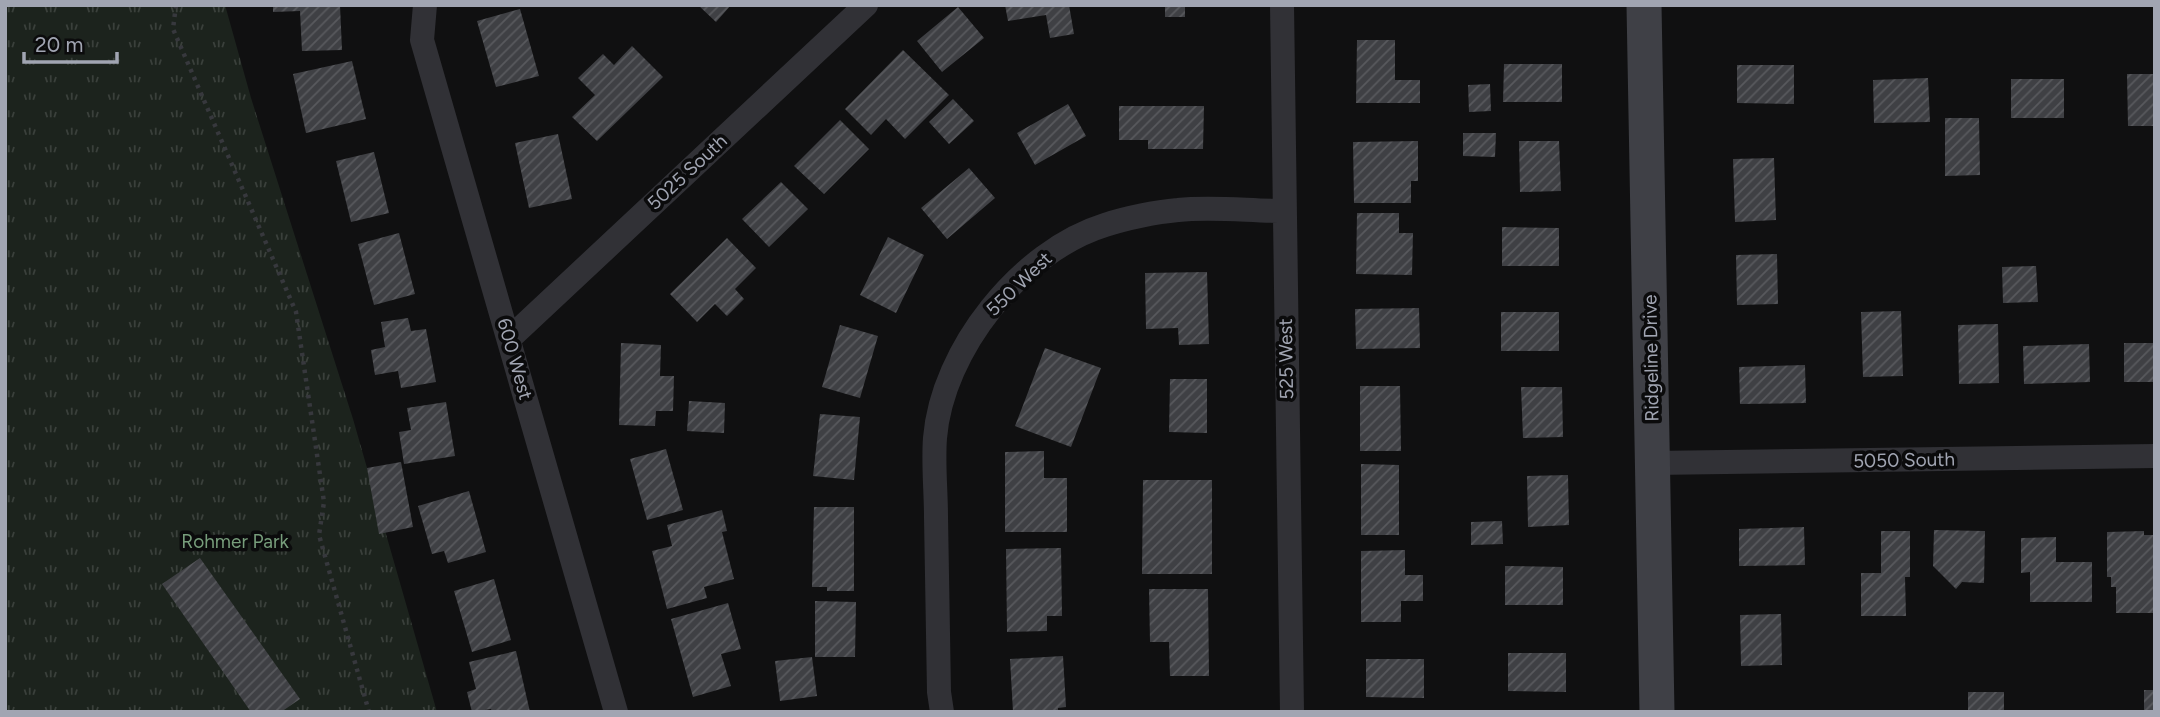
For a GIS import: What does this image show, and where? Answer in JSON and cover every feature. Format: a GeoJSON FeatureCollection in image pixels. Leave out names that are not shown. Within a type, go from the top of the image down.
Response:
{"type":"FeatureCollection","features":[{"type":"Feature","properties":{"kind":"street","name":"600 West"},"geometry":{"type":"LineString","coordinates":[[425,5],[422,40],[617,712]]}},
{"type":"Feature","properties":{"kind":"street","name":"5025 South"},"geometry":{"type":"LineString","coordinates":[[509,338],[866,5]]}},
{"type":"Feature","properties":{"kind":"street","name":"525 West"},"geometry":{"type":"LineString","coordinates":[[1282,5],[1292,712]]}},
{"type":"Feature","properties":{"kind":"street","name":"Ridgeline Drive"},"geometry":{"type":"LineString","coordinates":[[1644,5],[1657,712]]}},
{"type":"Feature","properties":{"kind":"street","name":"550 West"},"geometry":{"type":"LineString","coordinates":[[942,712],[939,679],[935,437],[944,394],[961,354],[980,322],[1032,267],[1061,246],[1104,225],[1178,210],[1284,211]]}},
{"type":"Feature","properties":{"kind":"street","name":"5050 South"},"geometry":{"type":"LineString","coordinates":[[1653,463],[2155,456]]}},
{"type":"Feature","properties":{"kind":"path"},"geometry":{"type":"LineString","coordinates":[[176,5],[173,29],[296,312],[324,502],[319,535],[369,712]]}},
{"type":"Feature","properties":{"kind":"green space","name":"Rohmer Park"},"geometry":{"type":"Polygon","coordinates":[[[5,5],[225,5],[251,98],[353,419],[437,712],[5,712],[5,5]]]}},
{"type":"Feature","properties":{"kind":"building"},"geometry":{"type":"Polygon","coordinates":[[[273,5],[340,5],[342,50],[302,51],[300,11],[273,12],[273,5]]]}},
{"type":"Feature","properties":{"kind":"building"},"geometry":{"type":"Polygon","coordinates":[[[698,5],[731,5],[716,22],[698,5]]]}},
{"type":"Feature","properties":{"kind":"building"},"geometry":{"type":"Polygon","coordinates":[[[1005,5],[1069,5],[1074,34],[1050,38],[1046,15],[1008,21],[1005,5]]]}},
{"type":"Feature","properties":{"kind":"building"},"geometry":{"type":"Polygon","coordinates":[[[1165,5],[1185,5],[1185,17],[1165,17],[1165,5]]]}},
{"type":"Feature","properties":{"kind":"building"},"geometry":{"type":"Polygon","coordinates":[[[958,7],[984,38],[942,72],[917,41],[958,7]]]}},
{"type":"Feature","properties":{"kind":"building"},"geometry":{"type":"Polygon","coordinates":[[[520,9],[539,76],[496,87],[477,21],[520,9]]]}},
{"type":"Feature","properties":{"kind":"building"},"geometry":{"type":"Polygon","coordinates":[[[1357,40],[1395,40],[1395,80],[1420,80],[1420,103],[1356,103],[1357,40]]]}},
{"type":"Feature","properties":{"kind":"building"},"geometry":{"type":"Polygon","coordinates":[[[632,46],[663,77],[597,141],[572,117],[595,95],[578,78],[603,54],[614,65],[632,46]]]}},
{"type":"Feature","properties":{"kind":"building"},"geometry":{"type":"Polygon","coordinates":[[[903,50],[949,95],[905,139],[886,119],[871,135],[845,109],[903,50]]]}},
{"type":"Feature","properties":{"kind":"building"},"geometry":{"type":"Polygon","coordinates":[[[352,61],[366,119],[306,133],[293,74],[352,61]]]}},
{"type":"Feature","properties":{"kind":"building"},"geometry":{"type":"Polygon","coordinates":[[[1504,64],[1562,64],[1562,102],[1503,102],[1504,64]]]}},
{"type":"Feature","properties":{"kind":"building"},"geometry":{"type":"Polygon","coordinates":[[[1737,65],[1794,65],[1794,104],[1737,103],[1737,65]]]}},
{"type":"Feature","properties":{"kind":"building"},"geometry":{"type":"Polygon","coordinates":[[[2127,74],[2155,74],[2155,126],[2128,126],[2127,74]]]}},
{"type":"Feature","properties":{"kind":"building"},"geometry":{"type":"Polygon","coordinates":[[[1928,78],[1930,122],[1874,123],[1873,80],[1928,78]]]}},
{"type":"Feature","properties":{"kind":"building"},"geometry":{"type":"Polygon","coordinates":[[[2011,79],[2064,79],[2064,118],[2011,118],[2011,79]]]}},
{"type":"Feature","properties":{"kind":"building"},"geometry":{"type":"Polygon","coordinates":[[[1490,84],[1491,111],[1469,112],[1468,85],[1490,84]]]}},
{"type":"Feature","properties":{"kind":"building"},"geometry":{"type":"Polygon","coordinates":[[[953,99],[974,121],[949,144],[929,122],[953,99]]]}},
{"type":"Feature","properties":{"kind":"building"},"geometry":{"type":"Polygon","coordinates":[[[1068,104],[1086,136],[1035,165],[1017,133],[1068,104]]]}},
{"type":"Feature","properties":{"kind":"building"},"geometry":{"type":"Polygon","coordinates":[[[1119,106],[1204,106],[1203,149],[1148,149],[1148,140],[1119,140],[1119,106]]]}},
{"type":"Feature","properties":{"kind":"building"},"geometry":{"type":"Polygon","coordinates":[[[1945,118],[1979,118],[1980,175],[1945,176],[1945,118]]]}},
{"type":"Feature","properties":{"kind":"building"},"geometry":{"type":"Polygon","coordinates":[[[840,120],[869,149],[824,194],[794,166],[840,120]]]}},
{"type":"Feature","properties":{"kind":"building"},"geometry":{"type":"Polygon","coordinates":[[[1463,133],[1496,133],[1495,157],[1463,156],[1463,133]]]}},
{"type":"Feature","properties":{"kind":"building"},"geometry":{"type":"Polygon","coordinates":[[[558,134],[572,199],[529,208],[515,143],[558,134]]]}},
{"type":"Feature","properties":{"kind":"building"},"geometry":{"type":"Polygon","coordinates":[[[1418,141],[1418,181],[1411,181],[1411,203],[1354,203],[1353,142],[1418,141]]]}},
{"type":"Feature","properties":{"kind":"building"},"geometry":{"type":"Polygon","coordinates":[[[1519,141],[1559,141],[1561,191],[1520,192],[1519,141]]]}},
{"type":"Feature","properties":{"kind":"building"},"geometry":{"type":"Polygon","coordinates":[[[374,152],[389,213],[351,222],[336,161],[374,152]]]}},
{"type":"Feature","properties":{"kind":"building"},"geometry":{"type":"Polygon","coordinates":[[[1774,158],[1776,220],[1735,222],[1733,159],[1774,158]]]}},
{"type":"Feature","properties":{"kind":"building"},"geometry":{"type":"Polygon","coordinates":[[[969,168],[995,198],[947,239],[921,208],[969,168]]]}},
{"type":"Feature","properties":{"kind":"building"},"geometry":{"type":"Polygon","coordinates":[[[781,182],[808,209],[769,247],[742,219],[781,182]]]}},
{"type":"Feature","properties":{"kind":"building"},"geometry":{"type":"Polygon","coordinates":[[[1357,213],[1399,213],[1399,233],[1413,233],[1412,275],[1356,274],[1357,213]]]}},
{"type":"Feature","properties":{"kind":"building"},"geometry":{"type":"Polygon","coordinates":[[[1502,227],[1559,228],[1559,266],[1502,266],[1502,227]]]}},
{"type":"Feature","properties":{"kind":"building"},"geometry":{"type":"Polygon","coordinates":[[[399,233],[415,294],[374,305],[358,244],[399,233]]]}},
{"type":"Feature","properties":{"kind":"building"},"geometry":{"type":"Polygon","coordinates":[[[888,237],[924,255],[896,313],[860,295],[888,237]]]}},
{"type":"Feature","properties":{"kind":"building"},"geometry":{"type":"Polygon","coordinates":[[[727,238],[756,268],[735,289],[744,299],[727,316],[715,304],[697,322],[670,294],[727,238]]]}},
{"type":"Feature","properties":{"kind":"building"},"geometry":{"type":"Polygon","coordinates":[[[1777,254],[1778,304],[1737,305],[1736,255],[1777,254]]]}},
{"type":"Feature","properties":{"kind":"building"},"geometry":{"type":"Polygon","coordinates":[[[2036,266],[2038,302],[2003,303],[2002,267],[2036,266]]]}},
{"type":"Feature","properties":{"kind":"building"},"geometry":{"type":"Polygon","coordinates":[[[1207,272],[1209,344],[1179,345],[1178,328],[1146,329],[1145,273],[1207,272]]]}},
{"type":"Feature","properties":{"kind":"building"},"geometry":{"type":"Polygon","coordinates":[[[1419,308],[1420,348],[1356,349],[1355,309],[1419,308]]]}},
{"type":"Feature","properties":{"kind":"building"},"geometry":{"type":"Polygon","coordinates":[[[1901,311],[1903,376],[1863,377],[1861,312],[1901,311]]]}},
{"type":"Feature","properties":{"kind":"building"},"geometry":{"type":"Polygon","coordinates":[[[1501,312],[1559,312],[1559,351],[1501,351],[1501,312]]]}},
{"type":"Feature","properties":{"kind":"building"},"geometry":{"type":"Polygon","coordinates":[[[408,318],[411,331],[426,329],[436,382],[401,388],[398,371],[375,375],[371,350],[385,347],[381,322],[408,318]]]}},
{"type":"Feature","properties":{"kind":"building"},"geometry":{"type":"Polygon","coordinates":[[[1998,324],[1999,383],[1959,384],[1958,325],[1998,324]]]}},
{"type":"Feature","properties":{"kind":"building"},"geometry":{"type":"Polygon","coordinates":[[[840,325],[878,336],[860,398],[822,387],[840,325]]]}},
{"type":"Feature","properties":{"kind":"building"},"geometry":{"type":"Polygon","coordinates":[[[621,343],[661,345],[660,376],[674,376],[673,411],[656,411],[655,426],[619,425],[621,343]]]}},
{"type":"Feature","properties":{"kind":"building"},"geometry":{"type":"Polygon","coordinates":[[[2124,343],[2155,343],[2155,382],[2124,382],[2124,343]]]}},
{"type":"Feature","properties":{"kind":"building"},"geometry":{"type":"Polygon","coordinates":[[[2089,344],[2090,382],[2024,384],[2023,346],[2089,344]]]}},
{"type":"Feature","properties":{"kind":"building"},"geometry":{"type":"Polygon","coordinates":[[[1045,348],[1101,368],[1071,447],[1015,426],[1045,348]]]}},
{"type":"Feature","properties":{"kind":"building"},"geometry":{"type":"Polygon","coordinates":[[[1805,365],[1806,403],[1740,404],[1739,367],[1805,365]]]}},
{"type":"Feature","properties":{"kind":"building"},"geometry":{"type":"Polygon","coordinates":[[[1170,379],[1207,379],[1207,433],[1169,432],[1170,379]]]}},
{"type":"Feature","properties":{"kind":"building"},"geometry":{"type":"Polygon","coordinates":[[[1360,386],[1400,386],[1401,451],[1360,451],[1360,386]]]}},
{"type":"Feature","properties":{"kind":"building"},"geometry":{"type":"Polygon","coordinates":[[[1521,387],[1562,387],[1563,437],[1523,438],[1521,387]]]}},
{"type":"Feature","properties":{"kind":"building"},"geometry":{"type":"Polygon","coordinates":[[[689,401],[725,403],[724,433],[687,431],[689,401]]]}},
{"type":"Feature","properties":{"kind":"building"},"geometry":{"type":"Polygon","coordinates":[[[446,402],[455,456],[404,464],[399,432],[411,430],[407,408],[446,402]]]}},
{"type":"Feature","properties":{"kind":"building"},"geometry":{"type":"Polygon","coordinates":[[[820,414],[860,417],[854,480],[813,476],[820,414]]]}},
{"type":"Feature","properties":{"kind":"building"},"geometry":{"type":"Polygon","coordinates":[[[666,449],[683,510],[647,520],[630,459],[666,449]]]}},
{"type":"Feature","properties":{"kind":"building"},"geometry":{"type":"Polygon","coordinates":[[[1044,451],[1044,478],[1067,478],[1067,532],[1005,532],[1005,452],[1044,451]]]}},
{"type":"Feature","properties":{"kind":"building"},"geometry":{"type":"Polygon","coordinates":[[[401,462],[413,527],[379,534],[367,468],[401,462]]]}},
{"type":"Feature","properties":{"kind":"building"},"geometry":{"type":"Polygon","coordinates":[[[1361,464],[1399,465],[1399,535],[1361,535],[1361,464]]]}},
{"type":"Feature","properties":{"kind":"building"},"geometry":{"type":"Polygon","coordinates":[[[1568,475],[1569,525],[1528,527],[1527,476],[1568,475]]]}},
{"type":"Feature","properties":{"kind":"building"},"geometry":{"type":"Polygon","coordinates":[[[1143,480],[1212,480],[1212,574],[1142,574],[1143,480]]]}},
{"type":"Feature","properties":{"kind":"building"},"geometry":{"type":"Polygon","coordinates":[[[469,491],[486,552],[448,563],[444,551],[432,554],[418,506],[469,491]]]}},
{"type":"Feature","properties":{"kind":"building"},"geometry":{"type":"Polygon","coordinates":[[[814,507],[854,507],[854,591],[827,591],[827,587],[812,587],[814,507]]]}},
{"type":"Feature","properties":{"kind":"building"},"geometry":{"type":"Polygon","coordinates":[[[722,510],[727,531],[722,532],[734,579],[704,587],[707,598],[667,609],[652,551],[672,546],[667,525],[722,510]]]}},
{"type":"Feature","properties":{"kind":"building"},"geometry":{"type":"Polygon","coordinates":[[[1502,521],[1503,544],[1471,545],[1471,522],[1502,521]]]}},
{"type":"Feature","properties":{"kind":"building"},"geometry":{"type":"Polygon","coordinates":[[[1804,527],[1805,565],[1739,566],[1739,529],[1804,527]]]}},
{"type":"Feature","properties":{"kind":"building"},"geometry":{"type":"Polygon","coordinates":[[[1934,530],[1985,531],[1984,583],[1962,582],[1956,589],[1933,566],[1934,530]]]}},
{"type":"Feature","properties":{"kind":"building"},"geometry":{"type":"Polygon","coordinates":[[[1881,531],[1910,531],[1910,577],[1905,577],[1906,616],[1861,616],[1861,573],[1881,573],[1881,531]]]}},
{"type":"Feature","properties":{"kind":"building"},"geometry":{"type":"Polygon","coordinates":[[[2144,531],[2144,535],[2155,535],[2155,613],[2116,613],[2116,587],[2111,587],[2111,577],[2107,577],[2107,532],[2144,531]]]}},
{"type":"Feature","properties":{"kind":"building"},"geometry":{"type":"Polygon","coordinates":[[[2056,537],[2056,562],[2092,562],[2092,602],[2030,602],[2030,572],[2021,573],[2021,538],[2056,537]]]}},
{"type":"Feature","properties":{"kind":"building"},"geometry":{"type":"Polygon","coordinates":[[[1061,548],[1062,616],[1047,616],[1047,631],[1007,632],[1006,549],[1061,548]]]}},
{"type":"Feature","properties":{"kind":"building"},"geometry":{"type":"Polygon","coordinates":[[[1405,550],[1405,575],[1423,575],[1423,601],[1401,601],[1401,622],[1361,622],[1361,551],[1405,550]]]}},
{"type":"Feature","properties":{"kind":"building"},"geometry":{"type":"Polygon","coordinates":[[[200,558],[300,699],[281,712],[251,712],[162,584],[200,558]]]}},
{"type":"Feature","properties":{"kind":"building"},"geometry":{"type":"Polygon","coordinates":[[[1505,566],[1563,567],[1563,605],[1505,605],[1505,566]]]}},
{"type":"Feature","properties":{"kind":"building"},"geometry":{"type":"Polygon","coordinates":[[[494,579],[511,640],[472,652],[454,591],[494,579]]]}},
{"type":"Feature","properties":{"kind":"building"},"geometry":{"type":"Polygon","coordinates":[[[1149,589],[1208,589],[1209,676],[1170,676],[1169,642],[1150,642],[1149,589]]]}},
{"type":"Feature","properties":{"kind":"building"},"geometry":{"type":"Polygon","coordinates":[[[815,601],[856,602],[855,657],[815,657],[815,601]]]}},
{"type":"Feature","properties":{"kind":"building"},"geometry":{"type":"Polygon","coordinates":[[[728,603],[741,649],[721,654],[731,686],[693,697],[671,619],[728,603]]]}},
{"type":"Feature","properties":{"kind":"building"},"geometry":{"type":"Polygon","coordinates":[[[1781,614],[1782,665],[1741,666],[1740,615],[1781,614]]]}},
{"type":"Feature","properties":{"kind":"building"},"geometry":{"type":"Polygon","coordinates":[[[516,651],[530,712],[492,712],[491,709],[472,712],[467,692],[476,689],[469,662],[516,651]]]}},
{"type":"Feature","properties":{"kind":"building"},"geometry":{"type":"Polygon","coordinates":[[[1508,653],[1566,653],[1566,692],[1508,691],[1508,653]]]}},
{"type":"Feature","properties":{"kind":"building"},"geometry":{"type":"Polygon","coordinates":[[[1063,656],[1066,707],[1058,708],[1058,712],[1013,712],[1010,659],[1063,656]]]}},
{"type":"Feature","properties":{"kind":"building"},"geometry":{"type":"Polygon","coordinates":[[[812,657],[817,696],[780,701],[775,661],[812,657]]]}},
{"type":"Feature","properties":{"kind":"building"},"geometry":{"type":"Polygon","coordinates":[[[1366,659],[1424,659],[1424,698],[1366,697],[1366,659]]]}},
{"type":"Feature","properties":{"kind":"building"},"geometry":{"type":"Polygon","coordinates":[[[2144,690],[2155,690],[2155,712],[2144,712],[2144,690]]]}},
{"type":"Feature","properties":{"kind":"building"},"geometry":{"type":"Polygon","coordinates":[[[1968,692],[2004,692],[2004,712],[1968,712],[1968,692]]]}}]}
